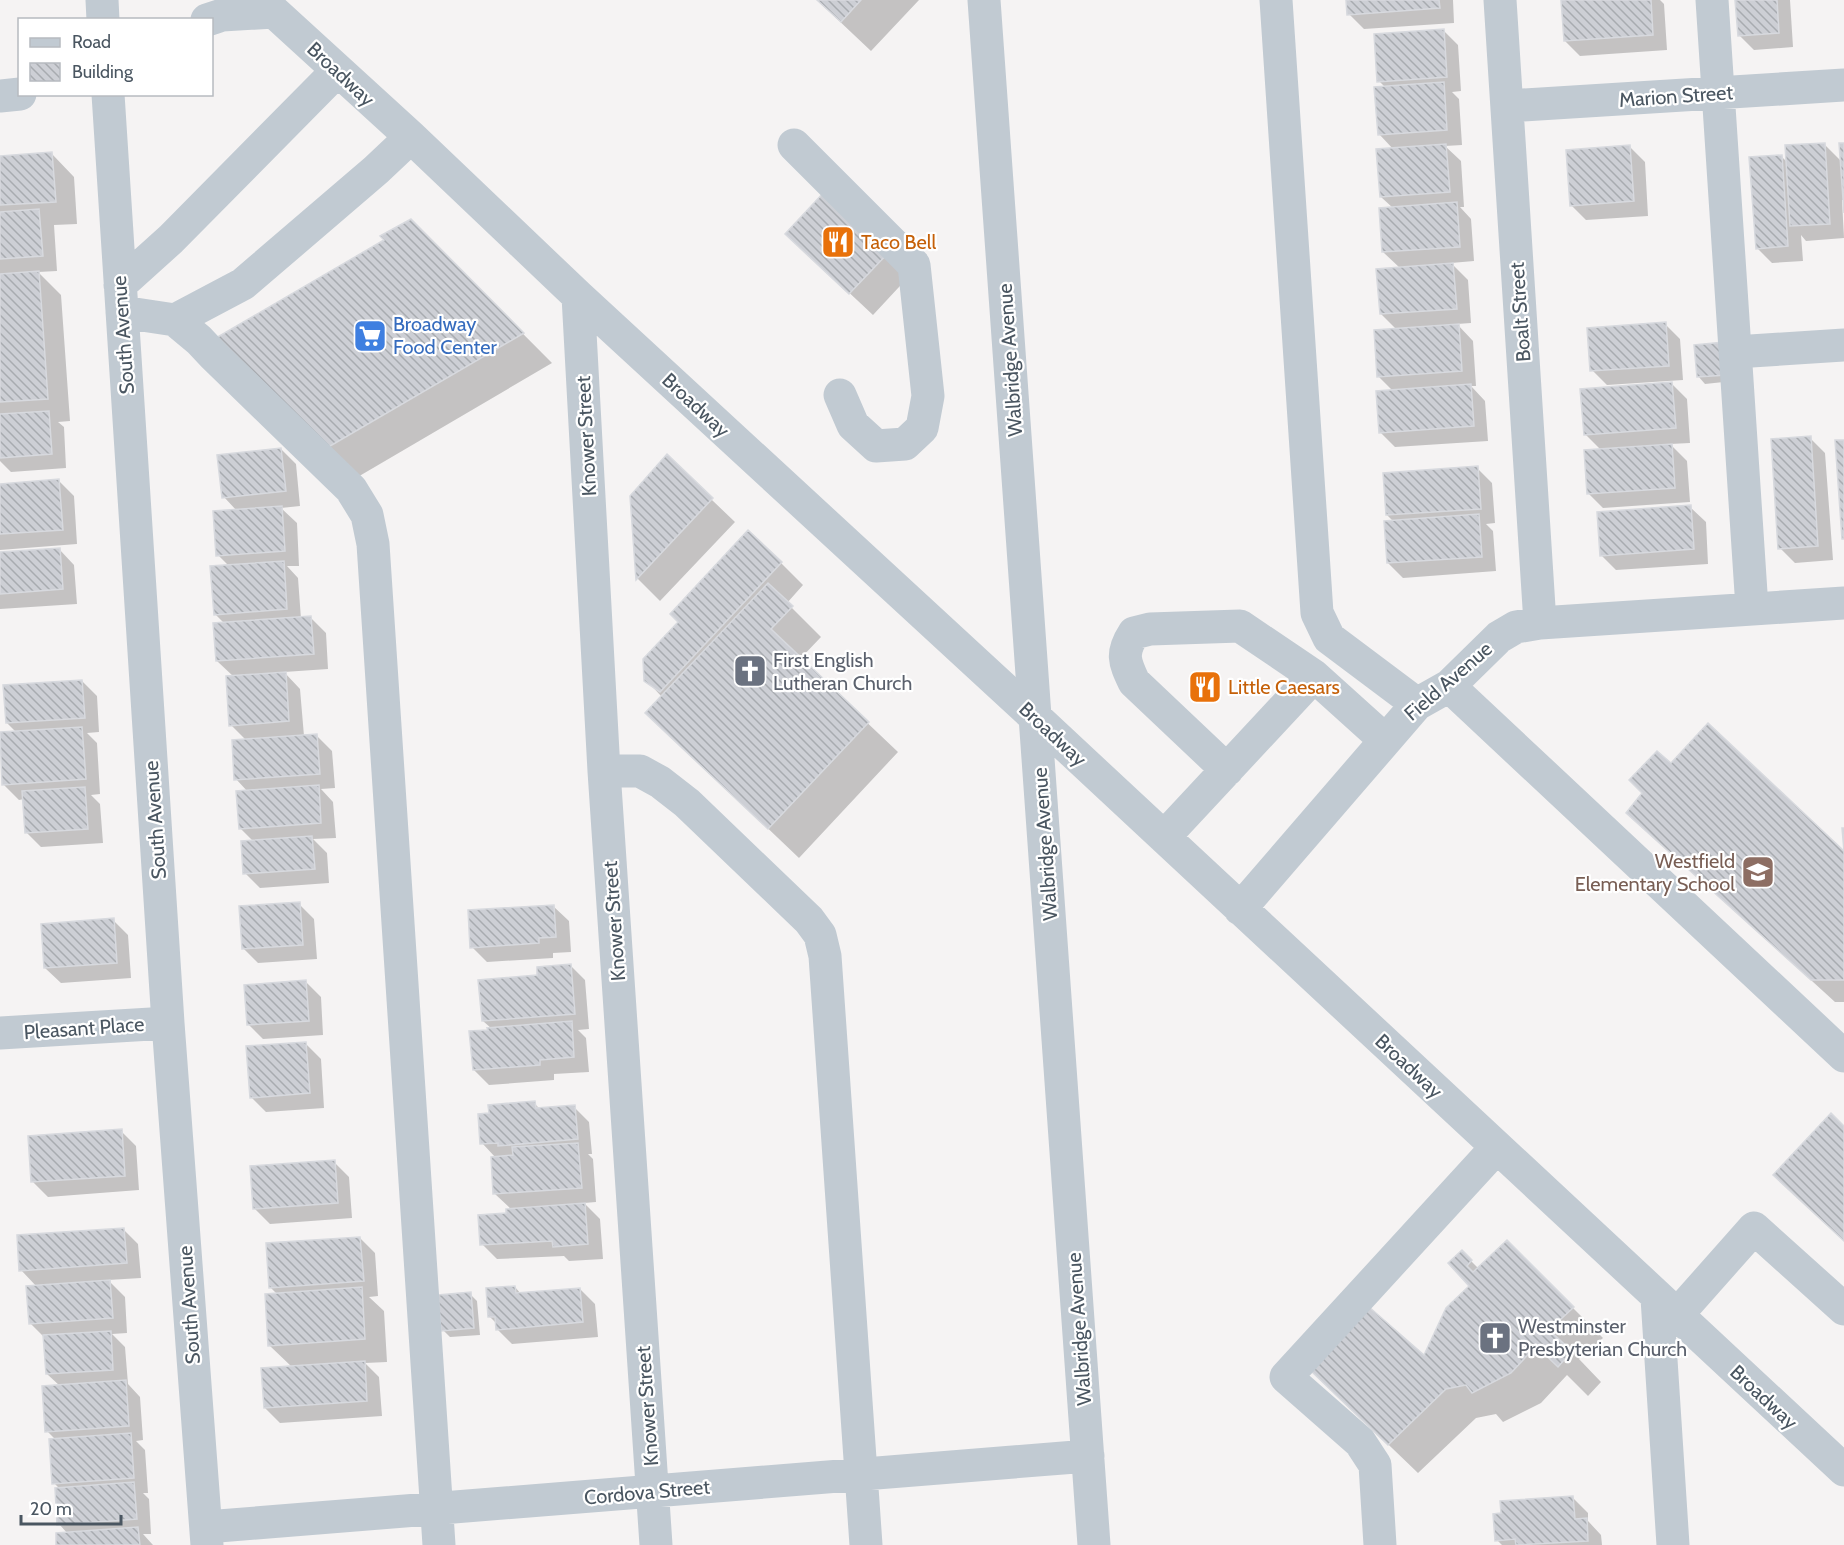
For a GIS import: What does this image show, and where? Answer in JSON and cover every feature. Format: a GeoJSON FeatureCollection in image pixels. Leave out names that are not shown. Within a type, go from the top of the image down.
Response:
{"type":"FeatureCollection","features":[{"type":"Feature","properties":{"kind":"street"},"geometry":{"type":"LineString","coordinates":[[102,0],[103,18]]}},
{"type":"Feature","properties":{"kind":"street","name":"Walbridge Avenue"},"geometry":{"type":"LineString","coordinates":[[984,0],[1094,1545]]}},
{"type":"Feature","properties":{"kind":"street"},"geometry":{"type":"LineString","coordinates":[[1276,0],[1317,613],[1329,638],[1417,704]]}},
{"type":"Feature","properties":{"kind":"street","name":"Boalt Street"},"geometry":{"type":"LineString","coordinates":[[1500,0],[1540,623]]}},
{"type":"Feature","properties":{"kind":"street"},"geometry":{"type":"LineString","coordinates":[[1712,0],[1752,608]]}},
{"type":"Feature","properties":{"kind":"street"},"geometry":{"type":"LineString","coordinates":[[213,18],[268,6]]}},
{"type":"Feature","properties":{"kind":"street","name":"Broadway"},"geometry":{"type":"LineString","coordinates":[[268,6],[1844,1470]]}},
{"type":"Feature","properties":{"kind":"street"},"geometry":{"type":"LineString","coordinates":[[338,71],[171,240],[121,298],[175,320],[199,340],[351,489],[367,515],[373,544],[439,1545]]}},
{"type":"Feature","properties":{"kind":"street","name":"Marion Street"},"geometry":{"type":"LineString","coordinates":[[1507,106],[1844,85]]}},
{"type":"Feature","properties":{"kind":"street"},"geometry":{"type":"LineString","coordinates":[[0,96],[18,94]]}},
{"type":"Feature","properties":{"kind":"street","name":"South Avenue"},"geometry":{"type":"LineString","coordinates":[[108,96],[168,1023],[207,1536]]}},
{"type":"Feature","properties":{"kind":"street"},"geometry":{"type":"LineString","coordinates":[[175,320],[243,284],[411,137]]}},
{"type":"Feature","properties":{"kind":"street"},"geometry":{"type":"LineString","coordinates":[[794,145],[914,265],[928,396],[922,428],[905,444],[876,446],[853,425],[840,395]]}},
{"type":"Feature","properties":{"kind":"street","name":"Knower Street"},"geometry":{"type":"LineString","coordinates":[[578,296],[604,771],[656,1545]]}},
{"type":"Feature","properties":{"kind":"street"},"geometry":{"type":"LineString","coordinates":[[1735,352],[1844,345]]}},
{"type":"Feature","properties":{"kind":"street","name":"Field Avenue"},"geometry":{"type":"LineString","coordinates":[[1240,909],[1417,704],[1449,686],[1498,637],[1516,627],[1540,623],[1844,603]]}},
{"type":"Feature","properties":{"kind":"street"},"geometry":{"type":"LineString","coordinates":[[1227,770],[1134,681],[1125,663],[1126,645],[1134,633],[1150,629],[1240,626],[1314,676],[1385,740]]}},
{"type":"Feature","properties":{"kind":"street"},"geometry":{"type":"LineString","coordinates":[[1164,837],[1314,676]]}},
{"type":"Feature","properties":{"kind":"street"},"geometry":{"type":"LineString","coordinates":[[1449,686],[1844,1056]]}},
{"type":"Feature","properties":{"kind":"street"},"geometry":{"type":"LineString","coordinates":[[604,771],[640,771],[660,782],[687,803],[777,889],[809,920],[820,935],[826,966],[866,1545]]}},
{"type":"Feature","properties":{"kind":"street","name":"Pleasant Place"},"geometry":{"type":"LineString","coordinates":[[0,1033],[168,1023]]}},
{"type":"Feature","properties":{"kind":"street"},"geometry":{"type":"LineString","coordinates":[[1380,1545],[1375,1465],[1360,1442],[1286,1377],[1496,1148]]}},
{"type":"Feature","properties":{"kind":"street"},"geometry":{"type":"LineString","coordinates":[[1673,1545],[1667,1307],[1754,1228],[1844,1309]]}},
{"type":"Feature","properties":{"kind":"street","name":"Cordova Street"},"geometry":{"type":"LineString","coordinates":[[207,1536],[437,1508],[1088,1456]]}},
{"type":"Feature","properties":{"kind":"building"},"geometry":{"type":"Polygon","coordinates":[[[817,0],[861,0],[841,22],[817,0]]]}},
{"type":"Feature","properties":{"kind":"building"},"geometry":{"type":"Polygon","coordinates":[[[1346,0],[1439,0],[1440,8],[1347,15],[1346,0]]]}},
{"type":"Feature","properties":{"kind":"building"},"geometry":{"type":"Polygon","coordinates":[[[1561,0],[1651,0],[1653,35],[1564,41],[1561,0]]]}},
{"type":"Feature","properties":{"kind":"building"},"geometry":{"type":"Polygon","coordinates":[[[1735,0],[1777,0],[1779,33],[1738,36],[1735,0]]]}},
{"type":"Feature","properties":{"kind":"building"},"geometry":{"type":"Polygon","coordinates":[[[1444,29],[1447,77],[1377,82],[1374,34],[1444,29]]]}},
{"type":"Feature","properties":{"kind":"building"},"geometry":{"type":"Polygon","coordinates":[[[1444,82],[1447,130],[1378,135],[1374,87],[1444,82]]]}},
{"type":"Feature","properties":{"kind":"building"},"geometry":{"type":"Polygon","coordinates":[[[1825,143],[1830,224],[1790,226],[1785,145],[1825,143]]]}},
{"type":"Feature","properties":{"kind":"building"},"geometry":{"type":"Polygon","coordinates":[[[1839,143],[1844,143],[1844,213],[1839,143]]]}},
{"type":"Feature","properties":{"kind":"building"},"geometry":{"type":"Polygon","coordinates":[[[1446,144],[1450,192],[1380,197],[1376,149],[1446,144]]]}},
{"type":"Feature","properties":{"kind":"building"},"geometry":{"type":"Polygon","coordinates":[[[1630,145],[1634,201],[1570,206],[1566,150],[1630,145]]]}},
{"type":"Feature","properties":{"kind":"building"},"geometry":{"type":"Polygon","coordinates":[[[52,152],[56,202],[0,205],[0,156],[52,152]]]}},
{"type":"Feature","properties":{"kind":"building"},"geometry":{"type":"Polygon","coordinates":[[[1782,155],[1788,246],[1756,249],[1749,157],[1782,155]]]}},
{"type":"Feature","properties":{"kind":"building","name":"Taco Bell"},"geometry":{"type":"Polygon","coordinates":[[[826,190],[891,250],[849,294],[785,234],[826,190]]]}},
{"type":"Feature","properties":{"kind":"building"},"geometry":{"type":"Polygon","coordinates":[[[1457,202],[1460,247],[1382,252],[1379,208],[1457,202]]]}},
{"type":"Feature","properties":{"kind":"building"},"geometry":{"type":"Polygon","coordinates":[[[39,209],[43,256],[0,259],[0,212],[39,209]]]}},
{"type":"Feature","properties":{"kind":"building","name":"Broadway Food Center"},"geometry":{"type":"Polygon","coordinates":[[[411,219],[524,333],[325,449],[216,338],[384,240],[380,236],[411,219]]]}},
{"type":"Feature","properties":{"kind":"building"},"geometry":{"type":"Polygon","coordinates":[[[1453,263],[1457,309],[1380,314],[1376,269],[1453,263]]]}},
{"type":"Feature","properties":{"kind":"building"},"geometry":{"type":"Polygon","coordinates":[[[39,271],[48,399],[0,402],[0,274],[39,271]]]}},
{"type":"Feature","properties":{"kind":"building"},"geometry":{"type":"Polygon","coordinates":[[[1666,322],[1669,366],[1590,371],[1587,328],[1666,322]]]}},
{"type":"Feature","properties":{"kind":"building"},"geometry":{"type":"Polygon","coordinates":[[[1459,324],[1462,371],[1377,377],[1374,330],[1459,324]]]}},
{"type":"Feature","properties":{"kind":"building"},"geometry":{"type":"Polygon","coordinates":[[[1724,342],[1727,375],[1697,377],[1694,345],[1724,342]]]}},
{"type":"Feature","properties":{"kind":"building"},"geometry":{"type":"Polygon","coordinates":[[[1672,382],[1676,428],[1584,435],[1580,389],[1672,382]]]}},
{"type":"Feature","properties":{"kind":"building"},"geometry":{"type":"Polygon","coordinates":[[[1471,384],[1474,426],[1379,433],[1376,391],[1471,384]]]}},
{"type":"Feature","properties":{"kind":"building"},"geometry":{"type":"Polygon","coordinates":[[[49,411],[52,454],[0,458],[0,414],[49,411]]]}},
{"type":"Feature","properties":{"kind":"building"},"geometry":{"type":"Polygon","coordinates":[[[1811,436],[1818,546],[1778,549],[1771,439],[1811,436]]]}},
{"type":"Feature","properties":{"kind":"building"},"geometry":{"type":"Polygon","coordinates":[[[1835,440],[1844,440],[1844,539],[1842,539],[1835,440]]]}},
{"type":"Feature","properties":{"kind":"building"},"geometry":{"type":"Polygon","coordinates":[[[1672,444],[1675,488],[1587,494],[1584,450],[1672,444]]]}},
{"type":"Feature","properties":{"kind":"building"},"geometry":{"type":"Polygon","coordinates":[[[281,448],[286,491],[222,498],[217,455],[281,448]]]}},
{"type":"Feature","properties":{"kind":"building"},"geometry":{"type":"Polygon","coordinates":[[[667,454],[713,498],[636,580],[630,496],[667,454]]]}},
{"type":"Feature","properties":{"kind":"building"},"geometry":{"type":"Polygon","coordinates":[[[1478,466],[1481,509],[1386,515],[1383,473],[1478,466]]]}},
{"type":"Feature","properties":{"kind":"building"},"geometry":{"type":"Polygon","coordinates":[[[59,479],[63,530],[0,534],[0,484],[59,479]]]}},
{"type":"Feature","properties":{"kind":"building"},"geometry":{"type":"Polygon","coordinates":[[[1691,505],[1694,549],[1600,556],[1597,512],[1691,505]]]}},
{"type":"Feature","properties":{"kind":"building"},"geometry":{"type":"Polygon","coordinates":[[[282,506],[285,551],[216,556],[213,511],[282,506]]]}},
{"type":"Feature","properties":{"kind":"building"},"geometry":{"type":"Polygon","coordinates":[[[1479,514],[1482,557],[1387,563],[1384,521],[1479,514]]]}},
{"type":"Feature","properties":{"kind":"building"},"geometry":{"type":"Polygon","coordinates":[[[748,530],[782,562],[660,692],[644,681],[643,659],[678,622],[670,614],[748,530]]]}},
{"type":"Feature","properties":{"kind":"building"},"geometry":{"type":"Polygon","coordinates":[[[60,548],[63,589],[0,594],[0,552],[60,548]]]}},
{"type":"Feature","properties":{"kind":"building"},"geometry":{"type":"Polygon","coordinates":[[[284,561],[287,609],[214,615],[210,566],[284,561]]]}},
{"type":"Feature","properties":{"kind":"building","name":"First English Lutheran Church"},"geometry":{"type":"Polygon","coordinates":[[[768,583],[793,606],[771,629],[869,722],[768,829],[645,713],[768,583]]]}},
{"type":"Feature","properties":{"kind":"building"},"geometry":{"type":"Polygon","coordinates":[[[311,616],[314,654],[216,661],[213,623],[311,616]]]}},
{"type":"Feature","properties":{"kind":"building"},"geometry":{"type":"Polygon","coordinates":[[[286,672],[289,721],[229,726],[226,676],[286,672]]]}},
{"type":"Feature","properties":{"kind":"building"},"geometry":{"type":"Polygon","coordinates":[[[82,680],[85,718],[6,723],[3,685],[82,680]]]}},
{"type":"Feature","properties":{"kind":"building"},"geometry":{"type":"Polygon","coordinates":[[[1708,723],[1844,851],[1844,980],[1811,980],[1626,813],[1642,793],[1629,780],[1657,751],[1671,763],[1708,723]]]}},
{"type":"Feature","properties":{"kind":"building"},"geometry":{"type":"Polygon","coordinates":[[[82,727],[86,779],[2,785],[0,732],[82,727]]]}},
{"type":"Feature","properties":{"kind":"building"},"geometry":{"type":"Polygon","coordinates":[[[317,734],[320,774],[234,780],[232,740],[317,734]]]}},
{"type":"Feature","properties":{"kind":"building"},"geometry":{"type":"Polygon","coordinates":[[[319,785],[321,823],[239,829],[236,791],[319,785]]]}},
{"type":"Feature","properties":{"kind":"building"},"geometry":{"type":"Polygon","coordinates":[[[85,787],[88,829],[25,833],[22,791],[85,787]]]}},
{"type":"Feature","properties":{"kind":"building"},"geometry":{"type":"Polygon","coordinates":[[[1842,828],[1844,828],[1844,851],[1842,828]]]}},
{"type":"Feature","properties":{"kind":"building"},"geometry":{"type":"Polygon","coordinates":[[[312,836],[315,869],[243,874],[241,841],[312,836]]]}},
{"type":"Feature","properties":{"kind":"building"},"geometry":{"type":"Polygon","coordinates":[[[300,902],[303,945],[242,949],[239,906],[300,902]]]}},
{"type":"Feature","properties":{"kind":"building"},"geometry":{"type":"Polygon","coordinates":[[[554,905],[556,937],[539,938],[539,943],[470,948],[468,910],[554,905]]]}},
{"type":"Feature","properties":{"kind":"building"},"geometry":{"type":"Polygon","coordinates":[[[114,918],[117,963],[44,968],[41,924],[114,918]]]}},
{"type":"Feature","properties":{"kind":"building"},"geometry":{"type":"Polygon","coordinates":[[[571,964],[575,1014],[482,1021],[478,980],[537,975],[537,967],[571,964]]]}},
{"type":"Feature","properties":{"kind":"building"},"geometry":{"type":"Polygon","coordinates":[[[306,980],[309,1021],[247,1025],[244,985],[306,980]]]}},
{"type":"Feature","properties":{"kind":"building"},"geometry":{"type":"Polygon","coordinates":[[[572,1021],[574,1057],[540,1060],[540,1065],[473,1070],[469,1031],[572,1021]]]}},
{"type":"Feature","properties":{"kind":"building"},"geometry":{"type":"Polygon","coordinates":[[[306,1042],[310,1093],[250,1098],[246,1046],[306,1042]]]}},
{"type":"Feature","properties":{"kind":"building"},"geometry":{"type":"Polygon","coordinates":[[[535,1101],[536,1108],[575,1105],[578,1139],[498,1146],[498,1143],[480,1144],[478,1114],[489,1113],[488,1105],[535,1101]]]}},
{"type":"Feature","properties":{"kind":"building"},"geometry":{"type":"Polygon","coordinates":[[[1831,1113],[1844,1126],[1844,1241],[1773,1175],[1831,1113]]]}},
{"type":"Feature","properties":{"kind":"building"},"geometry":{"type":"Polygon","coordinates":[[[122,1129],[125,1176],[31,1182],[28,1136],[122,1129]]]}},
{"type":"Feature","properties":{"kind":"building"},"geometry":{"type":"Polygon","coordinates":[[[578,1143],[582,1188],[493,1194],[491,1157],[513,1155],[512,1147],[578,1143]]]}},
{"type":"Feature","properties":{"kind":"building"},"geometry":{"type":"Polygon","coordinates":[[[335,1160],[338,1203],[253,1209],[250,1166],[335,1160]]]}},
{"type":"Feature","properties":{"kind":"building"},"geometry":{"type":"Polygon","coordinates":[[[585,1203],[588,1244],[553,1247],[552,1241],[480,1245],[478,1215],[506,1213],[506,1209],[585,1203]]]}},
{"type":"Feature","properties":{"kind":"building"},"geometry":{"type":"Polygon","coordinates":[[[124,1228],[127,1263],[19,1271],[17,1235],[124,1228]]]}},
{"type":"Feature","properties":{"kind":"building"},"geometry":{"type":"Polygon","coordinates":[[[360,1237],[364,1281],[269,1288],[266,1243],[360,1237]]]}},
{"type":"Feature","properties":{"kind":"building","name":"Westminster Presbyterian Church"},"geometry":{"type":"Polygon","coordinates":[[[1507,1240],[1574,1307],[1549,1330],[1572,1351],[1558,1367],[1536,1346],[1511,1373],[1472,1393],[1466,1385],[1446,1389],[1388,1445],[1310,1370],[1369,1307],[1424,1355],[1446,1308],[1469,1286],[1448,1263],[1462,1250],[1472,1260],[1467,1266],[1473,1272],[1507,1240]]]}},
{"type":"Feature","properties":{"kind":"building"},"geometry":{"type":"Polygon","coordinates":[[[110,1280],[113,1318],[29,1324],[26,1286],[110,1280]]]}},
{"type":"Feature","properties":{"kind":"building"},"geometry":{"type":"Polygon","coordinates":[[[515,1286],[516,1293],[580,1288],[583,1322],[496,1330],[495,1317],[488,1317],[486,1288],[515,1286]]]}},
{"type":"Feature","properties":{"kind":"building"},"geometry":{"type":"Polygon","coordinates":[[[362,1287],[365,1339],[268,1346],[265,1294],[362,1287]]]}},
{"type":"Feature","properties":{"kind":"building"},"geometry":{"type":"Polygon","coordinates":[[[471,1292],[474,1328],[441,1331],[438,1295],[471,1292]]]}},
{"type":"Feature","properties":{"kind":"building"},"geometry":{"type":"Polygon","coordinates":[[[111,1331],[113,1370],[46,1374],[43,1335],[111,1331]]]}},
{"type":"Feature","properties":{"kind":"building"},"geometry":{"type":"Polygon","coordinates":[[[365,1361],[367,1401],[264,1408],[261,1368],[365,1361]]]}},
{"type":"Feature","properties":{"kind":"building"},"geometry":{"type":"Polygon","coordinates":[[[126,1380],[129,1426],[45,1432],[42,1386],[126,1380]]]}},
{"type":"Feature","properties":{"kind":"building"},"geometry":{"type":"Polygon","coordinates":[[[131,1433],[134,1478],[52,1484],[49,1439],[131,1433]]]}},
{"type":"Feature","properties":{"kind":"building"},"geometry":{"type":"Polygon","coordinates":[[[134,1482],[137,1519],[57,1525],[55,1488],[134,1482]]]}},
{"type":"Feature","properties":{"kind":"building"},"geometry":{"type":"Polygon","coordinates":[[[1573,1496],[1575,1519],[1587,1518],[1588,1541],[1516,1545],[1515,1539],[1495,1541],[1493,1514],[1501,1513],[1500,1501],[1573,1496]]]}},
{"type":"Feature","properties":{"kind":"building"},"geometry":{"type":"Polygon","coordinates":[[[138,1527],[140,1545],[56,1545],[56,1533],[138,1527]]]}},
{"type":"Feature","properties":{"kind":"place","name":"Taco Bell"},"geometry":{"type":"Point","coordinates":[838,242]}},
{"type":"Feature","properties":{"kind":"place","name":"Broadway Food Center"},"geometry":{"type":"Point","coordinates":[370,336]}},
{"type":"Feature","properties":{"kind":"place","name":"First English Lutheran Church"},"geometry":{"type":"Point","coordinates":[750,671]}},
{"type":"Feature","properties":{"kind":"place","name":"Little Caesars"},"geometry":{"type":"Point","coordinates":[1205,687]}},
{"type":"Feature","properties":{"kind":"place","name":"Westfield Elementary School"},"geometry":{"type":"Point","coordinates":[1758,872]}},
{"type":"Feature","properties":{"kind":"place","name":"Westminster Presbyterian Church"},"geometry":{"type":"Point","coordinates":[1495,1338]}}]}
